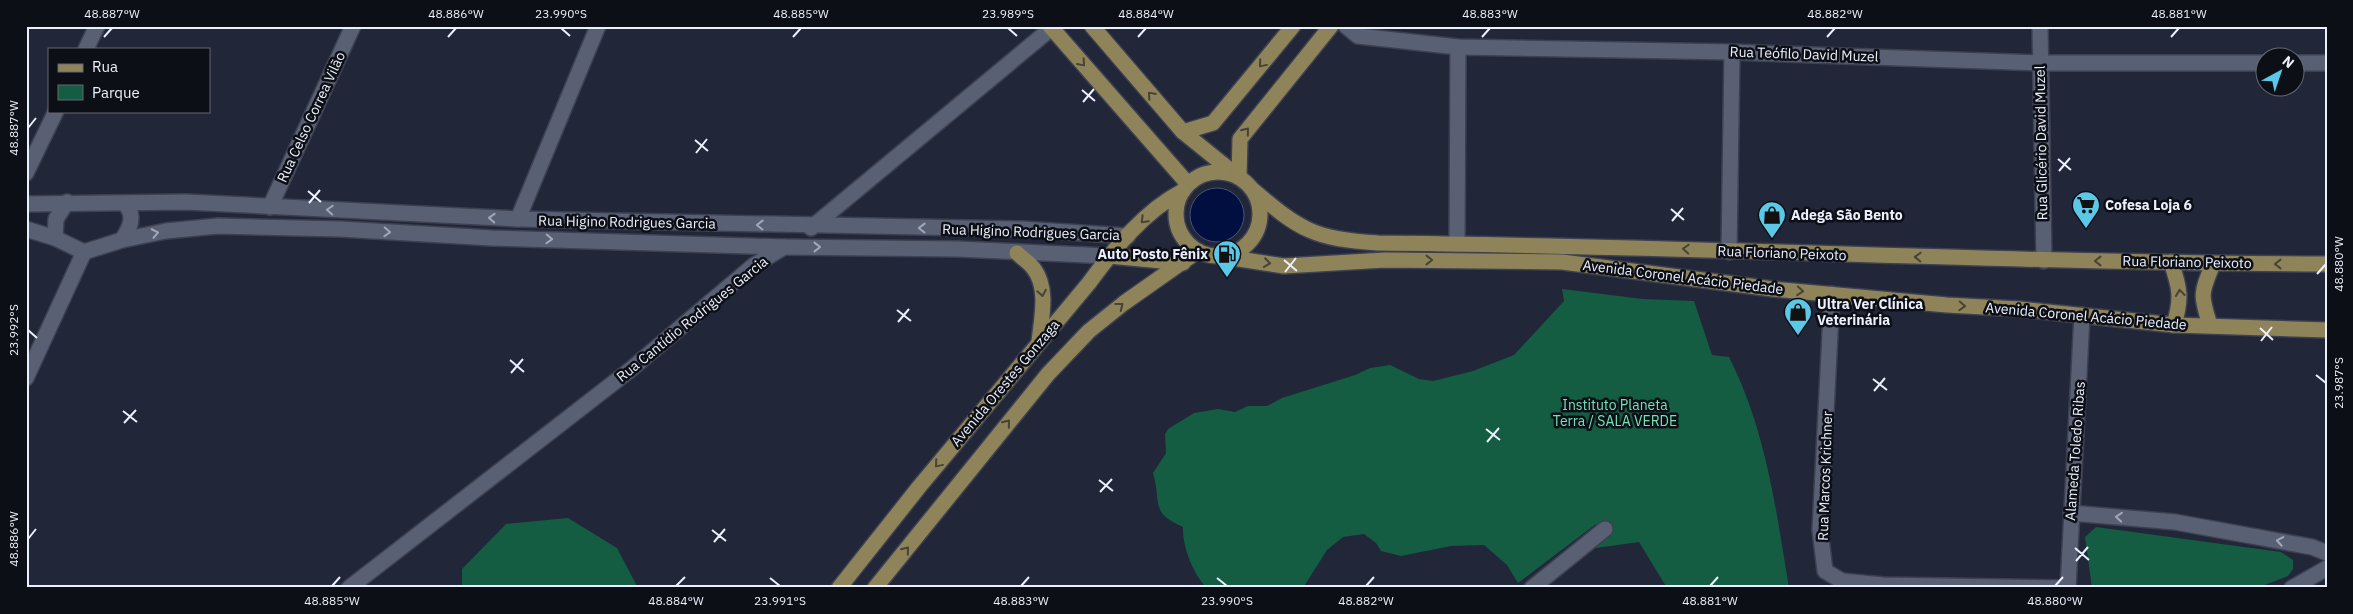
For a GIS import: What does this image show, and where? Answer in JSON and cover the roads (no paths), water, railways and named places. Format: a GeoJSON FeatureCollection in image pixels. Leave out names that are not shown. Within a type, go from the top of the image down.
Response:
{"type":"FeatureCollection","features":[{"type":"Feature","properties":{"kind":"main road"},"geometry":{"type":"LineString","coordinates":[[1092,26],[1183,132],[1239,177],[1253,190],[1258,202],[1260,215],[1258,228],[1253,239],[1244,248],[1232,254],[1219,256],[1198,251],[1183,238],[1177,224],[1176,209],[1186,188],[1196,178],[1218,172],[1239,177]]}},
{"type":"Feature","properties":{"kind":"main road"},"geometry":{"type":"LineString","coordinates":[[1183,132],[1213,122],[1293,26]]}},
{"type":"Feature","properties":{"kind":"main road"},"geometry":{"type":"LineString","coordinates":[[1239,177],[1240,139],[1332,26]]}},
{"type":"Feature","properties":{"kind":"main road"},"geometry":{"type":"LineString","coordinates":[[1052,27],[1186,188]]}},
{"type":"Feature","properties":{"kind":"main road","name":"Avenida Orestes Gonzaga"},"geometry":{"type":"LineString","coordinates":[[839,588],[919,487],[1109,256],[1159,206],[1186,188]]}},
{"type":"Feature","properties":{"kind":"main road","name":"Rua Floriano Peixoto"},"geometry":{"type":"LineString","coordinates":[[1253,190],[1298,226],[1327,237],[1378,243],[1624,247],[1729,252],[2213,264],[2327,264]]}},
{"type":"Feature","properties":{"kind":"main road","name":"Avenida Orestes Gonzaga"},"geometry":{"type":"LineString","coordinates":[[875,588],[1048,374],[1089,331],[1124,303],[1198,251]]}},
{"type":"Feature","properties":{"kind":"main road"},"geometry":{"type":"LineString","coordinates":[[1017,253],[1035,270],[1041,286],[1043,298],[1039,342]]}},
{"type":"Feature","properties":{"kind":"main road"},"geometry":{"type":"LineString","coordinates":[[1109,256],[1183,263]]}},
{"type":"Feature","properties":{"kind":"main road","name":"Avenida Coronel Acácio Piedade"},"geometry":{"type":"LineString","coordinates":[[1219,256],[1284,266],[1385,260],[1562,262],[1687,279],[1947,306],[2082,315],[2174,325],[2327,330]]}},
{"type":"Feature","properties":{"kind":"main road"},"geometry":{"type":"LineString","coordinates":[[2171,262],[2179,287],[2180,304],[2174,325]]}},
{"type":"Feature","properties":{"kind":"main road"},"geometry":{"type":"LineString","coordinates":[[2210,325],[2204,306],[2202,290],[2213,264]]}},
{"type":"Feature","properties":{"kind":"street"},"geometry":{"type":"LineString","coordinates":[[86,48],[97,26]]}},
{"type":"Feature","properties":{"kind":"street","name":"Rua Celso Correa Vilão"},"geometry":{"type":"LineString","coordinates":[[270,207],[353,26]]}},
{"type":"Feature","properties":{"kind":"street"},"geometry":{"type":"LineString","coordinates":[[518,219],[598,26]]}},
{"type":"Feature","properties":{"kind":"street"},"geometry":{"type":"LineString","coordinates":[[1352,31],[1371,26]]}},
{"type":"Feature","properties":{"kind":"street","name":"Rua Glicério David Muzel"},"geometry":{"type":"LineString","coordinates":[[2040,26],[2039,63],[2044,260]]}},
{"type":"Feature","properties":{"kind":"street","name":"Rua Cantídio Rodrigues Garcia"},"geometry":{"type":"LineString","coordinates":[[349,588],[630,370],[753,266],[814,226],[1052,27]]}},
{"type":"Feature","properties":{"kind":"street","name":"Rua Teófilo David Muzel"},"geometry":{"type":"LineString","coordinates":[[1352,31],[1458,47],[1732,52],[2039,63],[2256,63]]}},
{"type":"Feature","properties":{"kind":"street"},"geometry":{"type":"LineString","coordinates":[[1457,244],[1458,47]]}},
{"type":"Feature","properties":{"kind":"street"},"geometry":{"type":"LineString","coordinates":[[1729,252],[1732,52]]}},
{"type":"Feature","properties":{"kind":"street"},"geometry":{"type":"LineString","coordinates":[[2306,63],[2327,63]]}},
{"type":"Feature","properties":{"kind":"street"},"geometry":{"type":"LineString","coordinates":[[26,173],[56,112]]}},
{"type":"Feature","properties":{"kind":"street"},"geometry":{"type":"LineString","coordinates":[[55,238],[56,219],[67,202]]}},
{"type":"Feature","properties":{"kind":"street","name":"Rua Higino Rodrigues Garcia"},"geometry":{"type":"LineString","coordinates":[[26,204],[186,202],[518,219],[1022,229],[1128,236]]}},
{"type":"Feature","properties":{"kind":"street"},"geometry":{"type":"LineString","coordinates":[[122,240],[132,223],[130,209],[125,204]]}},
{"type":"Feature","properties":{"kind":"street","name":"Rua Higino Rodrigues Garcia"},"geometry":{"type":"LineString","coordinates":[[84,252],[122,240],[166,231],[218,226],[340,229],[492,238],[783,247],[949,249],[1109,256]]}},
{"type":"Feature","properties":{"kind":"street"},"geometry":{"type":"LineString","coordinates":[[26,229],[55,238],[84,252],[26,378]]}},
{"type":"Feature","properties":{"kind":"street","name":"Rua Marcos Krichner"},"geometry":{"type":"LineString","coordinates":[[1832,294],[1820,530],[1825,571],[1842,581],[1883,585],[2059,588]]}},
{"type":"Feature","properties":{"kind":"street","name":"Alameda Toledo Ribas"},"geometry":{"type":"LineString","coordinates":[[2068,588],[2082,315]]}},
{"type":"Feature","properties":{"kind":"street"},"geometry":{"type":"LineString","coordinates":[[2071,513],[2175,522],[2312,547],[2327,553]]}},
{"type":"Feature","properties":{"kind":"street"},"geometry":{"type":"LineString","coordinates":[[1532,588],[1605,529]]}},
{"type":"Feature","properties":{"kind":"street"},"geometry":{"type":"LineString","coordinates":[[2312,547],[2312,578]]}},
{"type":"Feature","properties":{"kind":"street"},"geometry":{"type":"LineString","coordinates":[[2292,588],[2327,568]]}},
{"type":"Feature","properties":{"kind":"place","name":"Cofesa Loja 6"},"geometry":{"type":"Point","coordinates":[2086,229]}},
{"type":"Feature","properties":{"kind":"place","name":"Adega São Bento"},"geometry":{"type":"Point","coordinates":[1772,239]}},
{"type":"Feature","properties":{"kind":"place","name":"Auto Posto Fênix"},"geometry":{"type":"Point","coordinates":[1227,278]}},
{"type":"Feature","properties":{"kind":"place","name":"Ultra Ver Clínica Veterinária"},"geometry":{"type":"Point","coordinates":[1798,336]}},
{"type":"Feature","properties":{"kind":"park label","name":"Instituto Planeta Terra / SALA VERDE"},"geometry":{"type":"Point","coordinates":[1615,414]}}]}
